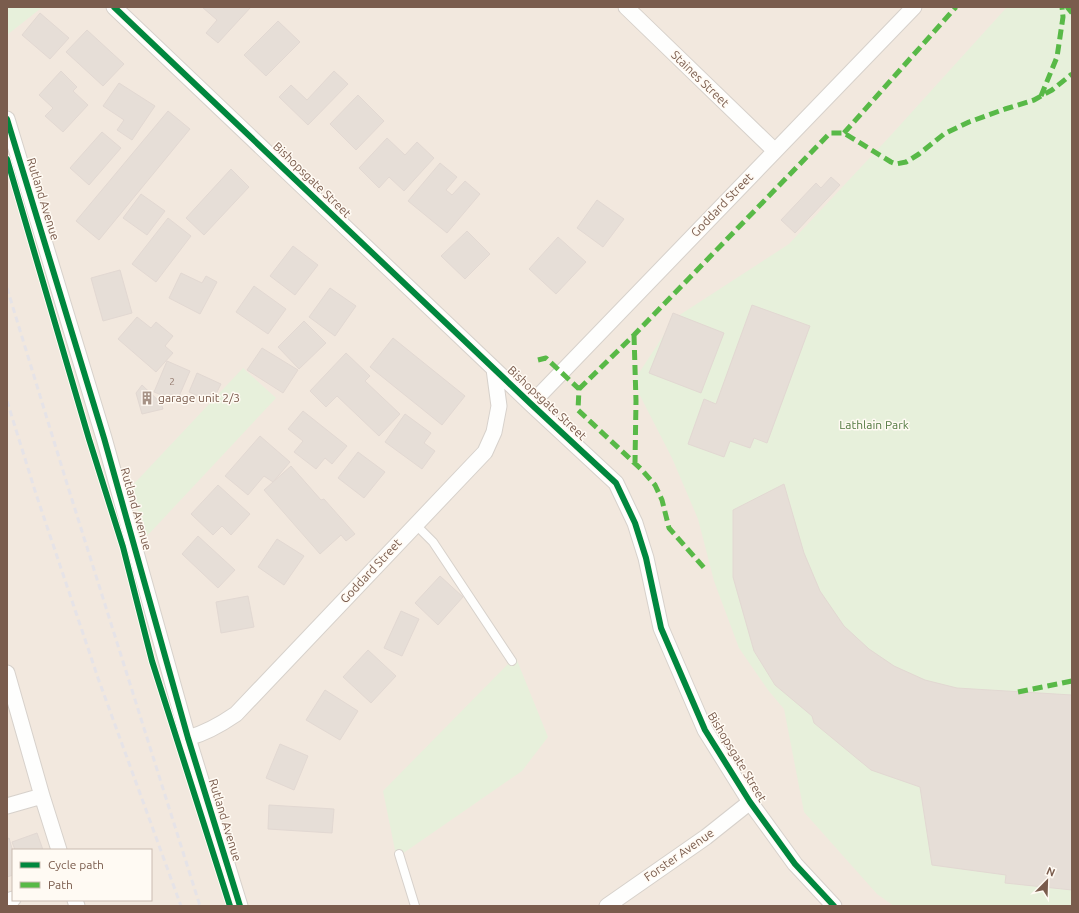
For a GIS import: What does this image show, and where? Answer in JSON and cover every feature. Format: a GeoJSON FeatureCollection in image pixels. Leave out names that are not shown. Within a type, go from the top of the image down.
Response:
{"type":"FeatureCollection","features":[{"type":"Feature","properties":{"kind":"street","name":"Bishopsgate Street"},"geometry":{"type":"LineString","coordinates":[[114,7],[494,369],[616,483],[635,522],[646,558],[661,628],[705,730],[750,802],[795,864],[834,906]]}},
{"type":"Feature","properties":{"kind":"street","name":"Staines Street"},"geometry":{"type":"LineString","coordinates":[[626,7],[775,151]]}},
{"type":"Feature","properties":{"kind":"street","name":"Goddard Street"},"geometry":{"type":"LineString","coordinates":[[531,404],[914,7]]}},
{"type":"Feature","properties":{"kind":"street","name":"Rutland Avenue"},"geometry":{"type":"LineString","coordinates":[[7,119],[104,438],[188,738],[240,906]]}},
{"type":"Feature","properties":{"kind":"street","name":"Goddard Street"},"geometry":{"type":"LineString","coordinates":[[188,738],[218,726],[236,714],[485,452],[494,432],[499,406],[494,369]]}},
{"type":"Feature","properties":{"kind":"street"},"geometry":{"type":"LineString","coordinates":[[7,673],[59,849]]}},
{"type":"Feature","properties":{"kind":"street"},"geometry":{"type":"LineString","coordinates":[[7,806],[42,796]]}},
{"type":"Feature","properties":{"kind":"street","name":"Forster Avenue"},"geometry":{"type":"LineString","coordinates":[[607,906],[706,837],[750,802]]}},
{"type":"Feature","properties":{"kind":"lane"},"geometry":{"type":"LineString","coordinates":[[415,524],[433,542],[512,661]]}},
{"type":"Feature","properties":{"kind":"lane"},"geometry":{"type":"LineString","coordinates":[[399,854],[415,906]]}},
{"type":"Feature","properties":{"kind":"shaded area"},"geometry":{"type":"Polygon","coordinates":[[[7,7],[1072,7],[1072,906],[7,906],[7,7]]]}},
{"type":"Feature","properties":{"kind":"green space"},"geometry":{"type":"Polygon","coordinates":[[[7,7],[45,7],[40,9],[7,35],[7,7]]]}},
{"type":"Feature","properties":{"kind":"green space","name":"Lathlain Park"},"geometry":{"type":"Polygon","coordinates":[[[1007,7],[1072,7],[1072,906],[894,906],[877,894],[804,812],[784,709],[768,690],[739,648],[714,581],[698,519],[672,458],[633,382],[675,318],[789,244],[892,134],[1007,7]]]}},
{"type":"Feature","properties":{"kind":"green space"},"geometry":{"type":"Polygon","coordinates":[[[243,368],[276,398],[147,536],[130,488],[243,368]]]}},
{"type":"Feature","properties":{"kind":"green space"},"geometry":{"type":"Polygon","coordinates":[[[516,658],[548,737],[522,771],[402,854],[396,855],[383,791],[509,663],[516,658]]]}},
{"type":"Feature","properties":{"kind":"building"},"geometry":{"type":"Polygon","coordinates":[[[202,7],[251,7],[218,43],[206,33],[217,20],[202,7]]]}},
{"type":"Feature","properties":{"kind":"building"},"geometry":{"type":"Polygon","coordinates":[[[40,13],[69,38],[50,59],[22,35],[40,13]]]}},
{"type":"Feature","properties":{"kind":"building"},"geometry":{"type":"Polygon","coordinates":[[[278,21],[300,42],[266,76],[244,55],[278,21]]]}},
{"type":"Feature","properties":{"kind":"building"},"geometry":{"type":"Polygon","coordinates":[[[87,30],[124,64],[103,86],[66,52],[87,30]]]}},
{"type":"Feature","properties":{"kind":"building"},"geometry":{"type":"Polygon","coordinates":[[[61,71],[77,87],[73,91],[88,105],[63,132],[45,116],[53,108],[39,95],[61,71]]]}},
{"type":"Feature","properties":{"kind":"building"},"geometry":{"type":"Polygon","coordinates":[[[334,71],[348,84],[308,125],[279,97],[291,85],[307,100],[334,71]]]}},
{"type":"Feature","properties":{"kind":"building"},"geometry":{"type":"Polygon","coordinates":[[[119,83],[155,106],[132,140],[117,130],[124,120],[103,106],[119,83]]]}},
{"type":"Feature","properties":{"kind":"building"},"geometry":{"type":"Polygon","coordinates":[[[358,95],[384,121],[356,150],[330,124],[358,95]]]}},
{"type":"Feature","properties":{"kind":"building"},"geometry":{"type":"Polygon","coordinates":[[[168,111],[190,129],[99,240],[76,221],[168,111]]]}},
{"type":"Feature","properties":{"kind":"building"},"geometry":{"type":"Polygon","coordinates":[[[102,132],[121,148],[89,185],[70,168],[102,132]]]}},
{"type":"Feature","properties":{"kind":"building"},"geometry":{"type":"Polygon","coordinates":[[[387,138],[405,155],[417,142],[434,158],[404,191],[389,177],[379,188],[359,168],[387,138]]]}},
{"type":"Feature","properties":{"kind":"building"},"geometry":{"type":"Polygon","coordinates":[[[440,163],[457,177],[446,190],[452,195],[465,181],[480,194],[447,233],[408,201],[440,163]]]}},
{"type":"Feature","properties":{"kind":"building"},"geometry":{"type":"Polygon","coordinates":[[[231,169],[249,187],[204,235],[186,218],[231,169]]]}},
{"type":"Feature","properties":{"kind":"building"},"geometry":{"type":"Polygon","coordinates":[[[831,177],[840,185],[795,233],[781,220],[816,183],[821,188],[831,177]]]}},
{"type":"Feature","properties":{"kind":"building"},"geometry":{"type":"Polygon","coordinates":[[[141,194],[165,211],[147,235],[123,218],[141,194]]]}},
{"type":"Feature","properties":{"kind":"building"},"geometry":{"type":"Polygon","coordinates":[[[597,200],[624,219],[603,247],[577,228],[597,200]]]}},
{"type":"Feature","properties":{"kind":"building"},"geometry":{"type":"Polygon","coordinates":[[[168,218],[191,236],[156,282],[132,264],[168,218]]]}},
{"type":"Feature","properties":{"kind":"building"},"geometry":{"type":"Polygon","coordinates":[[[467,231],[490,254],[465,279],[441,256],[467,231]]]}},
{"type":"Feature","properties":{"kind":"building"},"geometry":{"type":"Polygon","coordinates":[[[558,237],[586,262],[556,294],[529,269],[558,237]]]}},
{"type":"Feature","properties":{"kind":"building"},"geometry":{"type":"Polygon","coordinates":[[[293,246],[318,265],[295,295],[270,276],[293,246]]]}},
{"type":"Feature","properties":{"kind":"building"},"geometry":{"type":"Polygon","coordinates":[[[120,270],[132,313],[103,321],[91,278],[120,270]]]}},
{"type":"Feature","properties":{"kind":"building"},"geometry":{"type":"Polygon","coordinates":[[[181,273],[202,283],[206,276],[217,282],[200,314],[169,298],[181,273]]]}},
{"type":"Feature","properties":{"kind":"building"},"geometry":{"type":"Polygon","coordinates":[[[254,286],[286,309],[268,334],[236,312],[254,286]]]}},
{"type":"Feature","properties":{"kind":"building"},"geometry":{"type":"Polygon","coordinates":[[[330,288],[356,306],[335,336],[309,317],[330,288]]]}},
{"type":"Feature","properties":{"kind":"building"},"geometry":{"type":"Polygon","coordinates":[[[752,305],[810,326],[767,443],[754,438],[750,448],[730,441],[724,457],[688,444],[704,399],[716,404],[752,305]]]}},
{"type":"Feature","properties":{"kind":"building"},"geometry":{"type":"Polygon","coordinates":[[[673,313],[724,333],[701,393],[649,373],[673,313]]]}},
{"type":"Feature","properties":{"kind":"building"},"geometry":{"type":"Polygon","coordinates":[[[137,317],[151,328],[156,322],[173,336],[165,346],[173,353],[156,372],[118,339],[137,317]]]}},
{"type":"Feature","properties":{"kind":"building"},"geometry":{"type":"Polygon","coordinates":[[[304,321],[326,343],[299,369],[278,347],[304,321]]]}},
{"type":"Feature","properties":{"kind":"building"},"geometry":{"type":"Polygon","coordinates":[[[393,338],[465,396],[442,425],[370,367],[393,338]]]}},
{"type":"Feature","properties":{"kind":"building"},"geometry":{"type":"Polygon","coordinates":[[[262,348],[298,370],[283,393],[247,370],[262,348]]]}},
{"type":"Feature","properties":{"kind":"building"},"geometry":{"type":"Polygon","coordinates":[[[346,353],[370,376],[365,381],[400,414],[379,436],[337,396],[326,407],[310,391],[346,353]]]}},
{"type":"Feature","properties":{"kind":"building"},"geometry":{"type":"Polygon","coordinates":[[[167,361],[190,371],[177,401],[154,392],[167,361]]]}},
{"type":"Feature","properties":{"kind":"building"},"geometry":{"type":"Polygon","coordinates":[[[197,373],[221,384],[212,402],[189,392],[197,373]]]}},
{"type":"Feature","properties":{"kind":"building","name":"garage unit 2/3"},"geometry":{"type":"Polygon","coordinates":[[[142,385],[161,403],[163,409],[142,414],[136,393],[142,385]]]}},
{"type":"Feature","properties":{"kind":"building"},"geometry":{"type":"Polygon","coordinates":[[[303,411],[347,446],[332,464],[325,458],[316,469],[294,452],[303,441],[288,429],[303,411]]]}},
{"type":"Feature","properties":{"kind":"building"},"geometry":{"type":"Polygon","coordinates":[[[405,414],[431,433],[424,443],[435,451],[422,469],[385,442],[405,414]]]}},
{"type":"Feature","properties":{"kind":"building"},"geometry":{"type":"Polygon","coordinates":[[[260,436],[290,462],[273,482],[264,476],[248,495],[225,476],[260,436]]]}},
{"type":"Feature","properties":{"kind":"building"},"geometry":{"type":"Polygon","coordinates":[[[358,452],[385,472],[364,498],[338,478],[358,452]]]}},
{"type":"Feature","properties":{"kind":"building"},"geometry":{"type":"Polygon","coordinates":[[[291,466],[321,500],[324,499],[355,534],[346,541],[341,535],[320,554],[264,490],[291,466]]]}},
{"type":"Feature","properties":{"kind":"building"},"geometry":{"type":"Polygon","coordinates":[[[784,484],[804,553],[820,591],[844,626],[869,649],[894,666],[925,680],[957,688],[1072,695],[1072,890],[1005,883],[1006,875],[932,865],[920,787],[871,770],[814,723],[812,716],[775,685],[754,651],[733,577],[733,510],[784,484]]]}},
{"type":"Feature","properties":{"kind":"building"},"geometry":{"type":"Polygon","coordinates":[[[218,485],[250,514],[231,535],[222,526],[213,535],[191,514],[218,485]]]}},
{"type":"Feature","properties":{"kind":"building"},"geometry":{"type":"Polygon","coordinates":[[[198,536],[235,570],[218,588],[182,554],[198,536]]]}},
{"type":"Feature","properties":{"kind":"building"},"geometry":{"type":"Polygon","coordinates":[[[277,539],[304,556],[284,585],[258,567],[277,539]]]}},
{"type":"Feature","properties":{"kind":"building"},"geometry":{"type":"Polygon","coordinates":[[[440,576],[463,597],[438,625],[415,603],[440,576]]]}},
{"type":"Feature","properties":{"kind":"building"},"geometry":{"type":"Polygon","coordinates":[[[248,596],[254,627],[221,633],[216,602],[248,596]]]}},
{"type":"Feature","properties":{"kind":"building"},"geometry":{"type":"Polygon","coordinates":[[[401,611],[419,619],[402,656],[384,648],[401,611]]]}},
{"type":"Feature","properties":{"kind":"building"},"geometry":{"type":"Polygon","coordinates":[[[368,650],[396,676],[371,703],[343,677],[368,650]]]}},
{"type":"Feature","properties":{"kind":"building"},"geometry":{"type":"Polygon","coordinates":[[[325,690],[358,711],[340,740],[306,720],[325,690]]]}},
{"type":"Feature","properties":{"kind":"building"},"geometry":{"type":"Polygon","coordinates":[[[280,744],[308,756],[294,790],[266,778],[280,744]]]}},
{"type":"Feature","properties":{"kind":"building"},"geometry":{"type":"Polygon","coordinates":[[[269,805],[334,809],[332,833],[268,829],[269,805]]]}},
{"type":"Feature","properties":{"kind":"building"},"geometry":{"type":"Polygon","coordinates":[[[37,833],[43,849],[15,849],[12,842],[37,833]]]}},
{"type":"Feature","properties":{"kind":"building"},"geometry":{"type":"Polygon","coordinates":[[[9,838],[12,849],[12,875],[7,877],[7,839],[9,838]]]}},
{"type":"Feature","properties":{"kind":"railway"},"geometry":{"type":"LineString","coordinates":[[7,288],[200,906]]}},
{"type":"Feature","properties":{"kind":"railway"},"geometry":{"type":"LineString","coordinates":[[7,401],[36,494],[98,678],[181,906]]}},
{"type":"Feature","properties":{"kind":"marked path"},"geometry":{"type":"LineString","coordinates":[[844,133],[956,7]]}},
{"type":"Feature","properties":{"kind":"marked path"},"geometry":{"type":"LineString","coordinates":[[1041,96],[1057,57],[1063,17],[1062,7]]}},
{"type":"Feature","properties":{"kind":"marked path"},"geometry":{"type":"LineString","coordinates":[[1067,7],[1072,13]]}},
{"type":"Feature","properties":{"kind":"marked path"},"geometry":{"type":"LineString","coordinates":[[579,389],[634,335],[830,133],[844,133],[896,164],[906,162],[919,154],[944,134],[969,122],[1034,100],[1052,90],[1072,74]]}},
{"type":"Feature","properties":{"kind":"marked path"},"geometry":{"type":"LineString","coordinates":[[634,335],[636,401],[635,463]]}},
{"type":"Feature","properties":{"kind":"marked path"},"geometry":{"type":"LineString","coordinates":[[538,360],[546,358],[579,389],[578,410],[642,470],[655,485],[662,500],[669,528],[706,570]]}},
{"type":"Feature","properties":{"kind":"marked path"},"geometry":{"type":"LineString","coordinates":[[1018,692],[1072,681]]}},
{"type":"Feature","properties":{"kind":"cycle path"},"geometry":{"type":"LineString","coordinates":[[114,7],[616,483],[635,523],[646,558],[661,628],[705,730],[750,802],[795,864],[834,906]]}},
{"type":"Feature","properties":{"kind":"cycle path"},"geometry":{"type":"LineString","coordinates":[[7,119],[104,438],[188,738],[240,906]]}},
{"type":"Feature","properties":{"kind":"cycle path"},"geometry":{"type":"LineString","coordinates":[[7,159],[89,439],[123,547],[152,661],[230,906]]}},
{"type":"Feature","properties":{"kind":"place","name":"garage unit 2/3"},"geometry":{"type":"Point","coordinates":[147,398]}}]}
